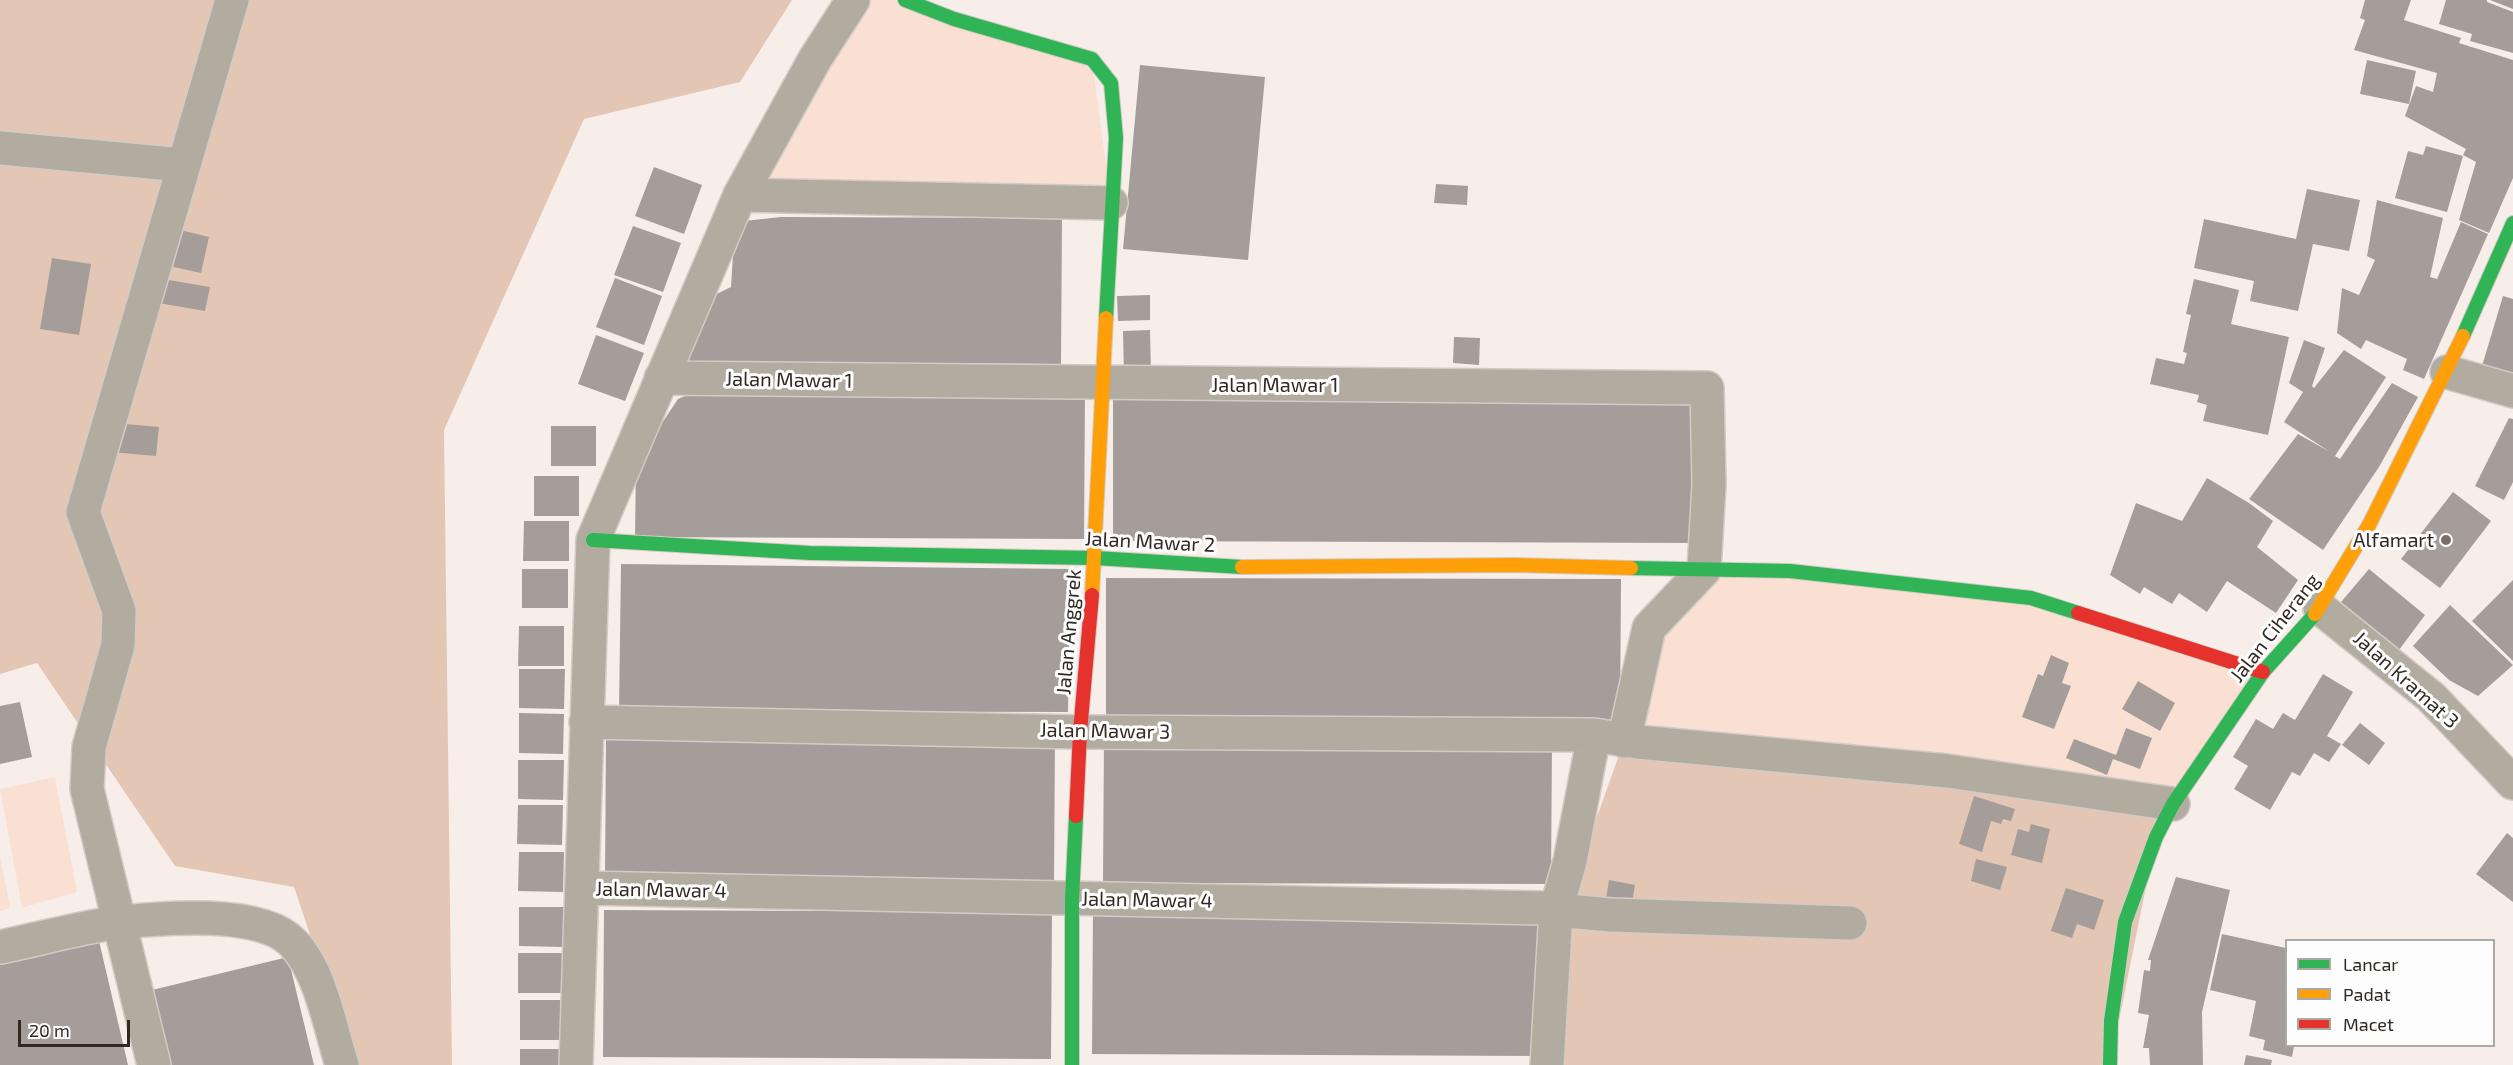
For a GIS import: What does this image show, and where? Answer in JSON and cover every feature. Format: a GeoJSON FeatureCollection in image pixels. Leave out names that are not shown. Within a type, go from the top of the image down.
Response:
{"type":"FeatureCollection","features":[{"type":"Feature","properties":{"kind":"street"},"geometry":{"type":"LineString","coordinates":[[154,1065],[91,809],[86,779],[89,747],[118,645],[119,611],[83,512],[232,0]]}},
{"type":"Feature","properties":{"kind":"street"},"geometry":{"type":"LineString","coordinates":[[576,1065],[593,540],[740,195],[815,59],[853,0]]}},
{"type":"Feature","properties":{"kind":"street","name":"Jalan Anggrek"},"geometry":{"type":"LineString","coordinates":[[905,0],[992,31],[1092,59],[1111,83],[1116,138],[1111,203],[1104,384],[1095,558],[1080,732],[1071,899],[1072,1065]]}},
{"type":"Feature","properties":{"kind":"street"},"geometry":{"type":"LineString","coordinates":[[0,148],[183,165]]}},
{"type":"Feature","properties":{"kind":"street"},"geometry":{"type":"LineString","coordinates":[[740,195],[1111,203]]}},
{"type":"Feature","properties":{"kind":"street","name":"Jalan Ciherang"},"geometry":{"type":"LineString","coordinates":[[2110,1065],[2111,1021],[2125,922],[2156,837],[2173,804],[2263,672],[2320,608],[2369,525],[2446,372],[2513,223]]}},
{"type":"Feature","properties":{"kind":"street"},"geometry":{"type":"LineString","coordinates":[[2446,372],[2513,391]]}},
{"type":"Feature","properties":{"kind":"street","name":"Jalan Mawar 1"},"geometry":{"type":"LineString","coordinates":[[661,378],[1707,388],[1708,485],[1704,570]]}},
{"type":"Feature","properties":{"kind":"street","name":"Jalan Mawar 2"},"geometry":{"type":"LineString","coordinates":[[593,540],[810,553],[1095,558],[1249,567],[1514,565],[1790,571],[2031,598],[2263,672]]}},
{"type":"Feature","properties":{"kind":"street"},"geometry":{"type":"LineString","coordinates":[[1547,1065],[1557,910],[1609,738],[1649,628],[1704,570]]}},
{"type":"Feature","properties":{"kind":"street","name":"Jalan Kramat 3"},"geometry":{"type":"LineString","coordinates":[[2320,608],[2431,698],[2513,783]]}},
{"type":"Feature","properties":{"kind":"street","name":"Jalan Mawar 3"},"geometry":{"type":"LineString","coordinates":[[586,722],[1080,732],[1609,738],[1948,771],[2173,804]]}},
{"type":"Feature","properties":{"kind":"street","name":"Jalan Mawar 4"},"geometry":{"type":"LineString","coordinates":[[582,888],[1542,908],[1611,915],[1850,923]]}},
{"type":"Feature","properties":{"kind":"street"},"geometry":{"type":"LineString","coordinates":[[0,947],[119,922],[216,919],[267,927],[293,942],[316,980],[342,1065]]}},
{"type":"Feature","properties":{"kind":"shaded area"},"geometry":{"type":"Polygon","coordinates":[[[0,0],[792,0],[740,82],[584,119],[444,430],[452,1065],[354,1065],[294,887],[175,866],[37,663],[0,674],[0,0]]]}},
{"type":"Feature","properties":{"kind":"shaded area"},"geometry":{"type":"Polygon","coordinates":[[[853,0],[905,0],[1092,59],[1111,203],[740,195],[853,0]]]}},
{"type":"Feature","properties":{"kind":"shaded area"},"geometry":{"type":"Polygon","coordinates":[[[1704,570],[2031,598],[2263,672],[2173,804],[1624,741],[1649,628],[1704,570]]]}},
{"type":"Feature","properties":{"kind":"shaded area"},"geometry":{"type":"Polygon","coordinates":[[[1624,741],[2173,804],[2156,837],[2110,1065],[1548,1065],[1567,901],[1624,741]]]}},
{"type":"Feature","properties":{"kind":"shaded area"},"geometry":{"type":"Polygon","coordinates":[[[55,777],[77,892],[22,908],[0,789],[55,777]]]}},
{"type":"Feature","properties":{"kind":"shaded area"},"geometry":{"type":"Polygon","coordinates":[[[0,856],[10,908],[0,911],[0,856]]]}},
{"type":"Feature","properties":{"kind":"building"},"geometry":{"type":"Polygon","coordinates":[[[2365,0],[2411,0],[2404,20],[2461,38],[2459,43],[2513,60],[2513,178],[2489,233],[2459,220],[2476,162],[2463,155],[2466,149],[2405,116],[2416,86],[2433,92],[2437,73],[2354,50],[2365,20],[2360,18],[2365,0]]]}},
{"type":"Feature","properties":{"kind":"building"},"geometry":{"type":"Polygon","coordinates":[[[2446,0],[2487,0],[2487,2],[2513,12],[2513,53],[2470,41],[2472,34],[2439,24],[2446,0]]]}},
{"type":"Feature","properties":{"kind":"building"},"geometry":{"type":"Polygon","coordinates":[[[2490,0],[2513,0],[2513,9],[2490,0]]]}},
{"type":"Feature","properties":{"kind":"building"},"geometry":{"type":"Polygon","coordinates":[[[2367,60],[2416,71],[2409,104],[2360,94],[2367,60]]]}},
{"type":"Feature","properties":{"kind":"building"},"geometry":{"type":"Polygon","coordinates":[[[1140,65],[1265,77],[1248,260],[1123,249],[1140,65]]]}},
{"type":"Feature","properties":{"kind":"building"},"geometry":{"type":"Polygon","coordinates":[[[2426,146],[2463,156],[2447,212],[2395,198],[2408,151],[2423,155],[2426,146]]]}},
{"type":"Feature","properties":{"kind":"building"},"geometry":{"type":"Polygon","coordinates":[[[654,167],[702,185],[684,234],[635,216],[654,167]]]}},
{"type":"Feature","properties":{"kind":"building"},"geometry":{"type":"Polygon","coordinates":[[[1436,184],[1468,186],[1467,205],[1434,203],[1436,184]]]}},
{"type":"Feature","properties":{"kind":"building"},"geometry":{"type":"Polygon","coordinates":[[[2307,189],[2360,200],[2349,251],[2313,244],[2298,311],[2250,301],[2254,281],[2194,268],[2204,219],[2296,239],[2307,189]]]}},
{"type":"Feature","properties":{"kind":"building"},"geometry":{"type":"Polygon","coordinates":[[[2377,200],[2443,218],[2430,277],[2437,279],[2461,222],[2488,234],[2424,379],[2403,370],[2407,359],[2366,340],[2361,349],[2337,333],[2342,288],[2359,295],[2375,260],[2367,256],[2377,200]]]}},
{"type":"Feature","properties":{"kind":"building"},"geometry":{"type":"Polygon","coordinates":[[[781,217],[1062,218],[1061,364],[683,362],[706,299],[731,287],[735,222],[781,217]]]}},
{"type":"Feature","properties":{"kind":"building"},"geometry":{"type":"Polygon","coordinates":[[[633,226],[681,243],[663,292],[614,275],[633,226]]]}},
{"type":"Feature","properties":{"kind":"building"},"geometry":{"type":"Polygon","coordinates":[[[168,227],[209,237],[201,273],[160,264],[168,227]]]}},
{"type":"Feature","properties":{"kind":"building"},"geometry":{"type":"Polygon","coordinates":[[[52,258],[91,264],[79,335],[40,329],[52,258]]]}},
{"type":"Feature","properties":{"kind":"building"},"geometry":{"type":"Polygon","coordinates":[[[157,278],[210,287],[205,311],[153,302],[157,278]]]}},
{"type":"Feature","properties":{"kind":"building"},"geometry":{"type":"Polygon","coordinates":[[[615,278],[662,296],[644,345],[596,327],[615,278]]]}},
{"type":"Feature","properties":{"kind":"building"},"geometry":{"type":"Polygon","coordinates":[[[2194,279],[2239,290],[2231,324],[2289,337],[2268,435],[2203,421],[2207,405],[2197,402],[2199,395],[2150,384],[2156,358],[2184,364],[2187,353],[2183,352],[2191,315],[2186,314],[2194,279]]]}},
{"type":"Feature","properties":{"kind":"building"},"geometry":{"type":"Polygon","coordinates":[[[1150,295],[1150,320],[1118,321],[1117,296],[1150,295]]]}},
{"type":"Feature","properties":{"kind":"building"},"geometry":{"type":"Polygon","coordinates":[[[2503,296],[2513,299],[2513,376],[2482,366],[2503,296]]]}},
{"type":"Feature","properties":{"kind":"building"},"geometry":{"type":"Polygon","coordinates":[[[1150,330],[1151,375],[1124,376],[1123,331],[1150,330]]]}},
{"type":"Feature","properties":{"kind":"building"},"geometry":{"type":"Polygon","coordinates":[[[596,335],[644,353],[625,401],[578,384],[596,335]]]}},
{"type":"Feature","properties":{"kind":"building"},"geometry":{"type":"Polygon","coordinates":[[[1454,337],[1480,338],[1479,365],[1453,363],[1454,337]]]}},
{"type":"Feature","properties":{"kind":"building"},"geometry":{"type":"Polygon","coordinates":[[[2304,340],[2325,348],[2312,386],[2314,388],[2344,350],[2386,377],[2335,456],[2340,459],[2392,383],[2418,397],[2379,467],[2323,550],[2249,499],[2298,434],[2330,452],[2284,422],[2303,392],[2289,383],[2304,340]]]}},
{"type":"Feature","properties":{"kind":"building"},"geometry":{"type":"Polygon","coordinates":[[[697,391],[1085,392],[1084,539],[635,537],[636,462],[678,399],[697,391]]]}},
{"type":"Feature","properties":{"kind":"building"},"geometry":{"type":"Polygon","coordinates":[[[1113,394],[1702,396],[1700,543],[1113,541],[1113,394]]]}},
{"type":"Feature","properties":{"kind":"building"},"geometry":{"type":"Polygon","coordinates":[[[2509,418],[2513,419],[2513,482],[2504,500],[2475,486],[2509,418]]]}},
{"type":"Feature","properties":{"kind":"building"},"geometry":{"type":"Polygon","coordinates":[[[114,423],[159,427],[156,456],[111,452],[114,423]]]}},
{"type":"Feature","properties":{"kind":"building"},"geometry":{"type":"Polygon","coordinates":[[[551,426],[596,426],[596,466],[551,466],[551,426]]]}},
{"type":"Feature","properties":{"kind":"building"},"geometry":{"type":"Polygon","coordinates":[[[534,476],[579,476],[579,516],[534,516],[534,476]]]}},
{"type":"Feature","properties":{"kind":"building"},"geometry":{"type":"Polygon","coordinates":[[[2207,478],[2249,503],[2273,521],[2257,547],[2298,580],[2276,613],[2227,581],[2207,612],[2179,593],[2172,604],[2144,587],[2140,594],[2110,575],[2136,503],[2182,521],[2207,478]]]}},
{"type":"Feature","properties":{"kind":"building","name":"Alfamart"},"geometry":{"type":"Polygon","coordinates":[[[2453,492],[2491,521],[2440,588],[2401,559],[2453,492]]]}},
{"type":"Feature","properties":{"kind":"building"},"geometry":{"type":"Polygon","coordinates":[[[524,521],[569,521],[569,561],[523,561],[524,521]]]}},
{"type":"Feature","properties":{"kind":"building"},"geometry":{"type":"Polygon","coordinates":[[[621,564],[1070,569],[1068,712],[619,711],[621,564]]]}},
{"type":"Feature","properties":{"kind":"building"},"geometry":{"type":"Polygon","coordinates":[[[522,569],[568,569],[568,608],[522,608],[522,569]]]}},
{"type":"Feature","properties":{"kind":"building"},"geometry":{"type":"Polygon","coordinates":[[[2369,569],[2425,615],[2399,650],[2341,602],[2369,569]]]}},
{"type":"Feature","properties":{"kind":"building"},"geometry":{"type":"Polygon","coordinates":[[[1106,578],[1621,579],[1620,726],[1106,725],[1106,578]]]}},
{"type":"Feature","properties":{"kind":"building"},"geometry":{"type":"Polygon","coordinates":[[[2513,580],[2513,661],[2472,621],[2513,580]]]}},
{"type":"Feature","properties":{"kind":"building"},"geometry":{"type":"Polygon","coordinates":[[[2450,605],[2513,665],[2478,696],[2449,680],[2413,646],[2450,605]]]}},
{"type":"Feature","properties":{"kind":"building"},"geometry":{"type":"Polygon","coordinates":[[[519,626],[564,626],[564,666],[518,666],[519,626]]]}},
{"type":"Feature","properties":{"kind":"building"},"geometry":{"type":"Polygon","coordinates":[[[2051,655],[2069,663],[2062,683],[2071,686],[2054,729],[2022,717],[2038,674],[2043,676],[2051,655]]]}},
{"type":"Feature","properties":{"kind":"building"},"geometry":{"type":"Polygon","coordinates":[[[519,669],[565,669],[564,709],[519,708],[519,669]]]}},
{"type":"Feature","properties":{"kind":"building"},"geometry":{"type":"Polygon","coordinates":[[[2323,674],[2353,692],[2327,736],[2341,744],[2329,762],[2314,753],[2300,776],[2292,772],[2270,810],[2234,789],[2248,766],[2233,757],[2256,719],[2273,729],[2283,713],[2295,720],[2323,674]]]}},
{"type":"Feature","properties":{"kind":"building"},"geometry":{"type":"Polygon","coordinates":[[[2138,681],[2175,703],[2160,731],[2122,709],[2138,681]]]}},
{"type":"Feature","properties":{"kind":"building"},"geometry":{"type":"Polygon","coordinates":[[[20,702],[32,757],[0,764],[0,706],[20,702]]]}},
{"type":"Feature","properties":{"kind":"building"},"geometry":{"type":"Polygon","coordinates":[[[519,713],[564,714],[563,754],[519,753],[519,713]]]}},
{"type":"Feature","properties":{"kind":"building"},"geometry":{"type":"Polygon","coordinates":[[[2360,723],[2385,743],[2369,765],[2342,745],[2360,723]]]}},
{"type":"Feature","properties":{"kind":"building"},"geometry":{"type":"Polygon","coordinates":[[[2126,728],[2152,738],[2140,769],[2113,759],[2107,775],[2066,758],[2074,739],[2116,755],[2126,728]]]}},
{"type":"Feature","properties":{"kind":"building"},"geometry":{"type":"Polygon","coordinates":[[[606,735],[1055,736],[1054,883],[605,882],[606,735]]]}},
{"type":"Feature","properties":{"kind":"building"},"geometry":{"type":"Polygon","coordinates":[[[1104,736],[1552,737],[1551,884],[1103,883],[1104,736]]]}},
{"type":"Feature","properties":{"kind":"building"},"geometry":{"type":"Polygon","coordinates":[[[518,760],[564,760],[563,800],[518,799],[518,760]]]}},
{"type":"Feature","properties":{"kind":"building"},"geometry":{"type":"Polygon","coordinates":[[[1974,796],[2015,809],[2011,821],[2003,819],[2001,824],[1991,821],[1982,852],[1959,844],[1974,796]]]}},
{"type":"Feature","properties":{"kind":"building"},"geometry":{"type":"Polygon","coordinates":[[[518,805],[563,805],[562,845],[517,844],[518,805]]]}},
{"type":"Feature","properties":{"kind":"building"},"geometry":{"type":"Polygon","coordinates":[[[2031,824],[2050,829],[2042,863],[2011,855],[2018,829],[2029,832],[2031,824]]]}},
{"type":"Feature","properties":{"kind":"building"},"geometry":{"type":"Polygon","coordinates":[[[2507,833],[2513,838],[2513,902],[2476,874],[2507,833]]]}},
{"type":"Feature","properties":{"kind":"building"},"geometry":{"type":"Polygon","coordinates":[[[519,852],[564,852],[563,892],[518,891],[519,852]]]}},
{"type":"Feature","properties":{"kind":"building"},"geometry":{"type":"Polygon","coordinates":[[[1976,859],[2007,867],[2000,890],[1971,881],[1976,859]]]}},
{"type":"Feature","properties":{"kind":"building"},"geometry":{"type":"Polygon","coordinates":[[[2176,877],[2230,890],[2202,1012],[2203,1065],[2150,1065],[2149,1048],[2143,1048],[2149,1015],[2138,1013],[2144,970],[2150,971],[2151,960],[2148,960],[2176,877]]]}},
{"type":"Feature","properties":{"kind":"building"},"geometry":{"type":"Polygon","coordinates":[[[1609,880],[1635,885],[1632,903],[1606,899],[1609,880]]]}},
{"type":"Feature","properties":{"kind":"building"},"geometry":{"type":"Polygon","coordinates":[[[2066,888],[2104,900],[2094,930],[2077,924],[2072,938],[2051,931],[2066,888]]]}},
{"type":"Feature","properties":{"kind":"building"},"geometry":{"type":"Polygon","coordinates":[[[519,907],[564,907],[564,947],[519,946],[519,907]]]}},
{"type":"Feature","properties":{"kind":"building"},"geometry":{"type":"Polygon","coordinates":[[[1093,908],[1542,909],[1541,1056],[1092,1054],[1093,908]]]}},
{"type":"Feature","properties":{"kind":"building"},"geometry":{"type":"Polygon","coordinates":[[[604,910],[1052,912],[1051,1059],[603,1057],[604,910]]]}},
{"type":"Feature","properties":{"kind":"building"},"geometry":{"type":"Polygon","coordinates":[[[2222,934],[2285,948],[2285,1047],[2294,1047],[2292,1057],[2263,1050],[2265,1040],[2249,1036],[2256,1001],[2210,990],[2222,934]]]}},
{"type":"Feature","properties":{"kind":"building"},"geometry":{"type":"Polygon","coordinates":[[[99,941],[128,1065],[0,1065],[0,965],[99,941]]]}},
{"type":"Feature","properties":{"kind":"building"},"geometry":{"type":"Polygon","coordinates":[[[518,953],[564,953],[563,993],[518,993],[518,953]]]}},
{"type":"Feature","properties":{"kind":"building"},"geometry":{"type":"Polygon","coordinates":[[[288,957],[314,1065],[165,1065],[148,991],[288,957]]]}},
{"type":"Feature","properties":{"kind":"building"},"geometry":{"type":"Polygon","coordinates":[[[520,1000],[566,1000],[566,1040],[520,1040],[520,1000]]]}},
{"type":"Feature","properties":{"kind":"building"},"geometry":{"type":"Polygon","coordinates":[[[520,1049],[565,1049],[565,1065],[520,1065],[520,1049]]]}},
{"type":"Feature","properties":{"kind":"building"},"geometry":{"type":"Polygon","coordinates":[[[2246,1055],[2272,1060],[2271,1065],[2244,1065],[2246,1055]]]}},
{"type":"Feature","properties":{"kind":"traffic: fast"},"geometry":{"type":"LineString","coordinates":[[905,0],[954,19],[1092,59],[1111,83],[1116,138],[1106,318]]}},
{"type":"Feature","properties":{"kind":"traffic: fast"},"geometry":{"type":"LineString","coordinates":[[2463,336],[2513,223]]}},
{"type":"Feature","properties":{"kind":"traffic: fast"},"geometry":{"type":"LineString","coordinates":[[593,540],[810,553],[1095,558],[1242,567]]}},
{"type":"Feature","properties":{"kind":"traffic: fast"},"geometry":{"type":"LineString","coordinates":[[1631,568],[1790,571],[2031,598],[2078,613]]}},
{"type":"Feature","properties":{"kind":"traffic: fast"},"geometry":{"type":"LineString","coordinates":[[2110,1065],[2111,1021],[2125,922],[2156,837],[2173,804],[2263,672],[2315,614]]}},
{"type":"Feature","properties":{"kind":"traffic: fast"},"geometry":{"type":"LineString","coordinates":[[1072,1065],[1072,899],[1076,816]]}},
{"type":"Feature","properties":{"kind":"traffic: slow"},"geometry":{"type":"LineString","coordinates":[[1092,595],[1106,318]]}},
{"type":"Feature","properties":{"kind":"traffic: slow"},"geometry":{"type":"LineString","coordinates":[[2315,614],[2369,525],[2463,336]]}},
{"type":"Feature","properties":{"kind":"traffic: slow"},"geometry":{"type":"LineString","coordinates":[[1242,567],[1514,565],[1631,568]]}},
{"type":"Feature","properties":{"kind":"traffic: jam"},"geometry":{"type":"LineString","coordinates":[[1076,816],[1080,732],[1092,595]]}},
{"type":"Feature","properties":{"kind":"traffic: jam"},"geometry":{"type":"LineString","coordinates":[[2078,613],[2263,672]]}},
{"type":"Feature","properties":{"kind":"place","name":"Alfamart"},"geometry":{"type":"Point","coordinates":[2446,540]}}]}
